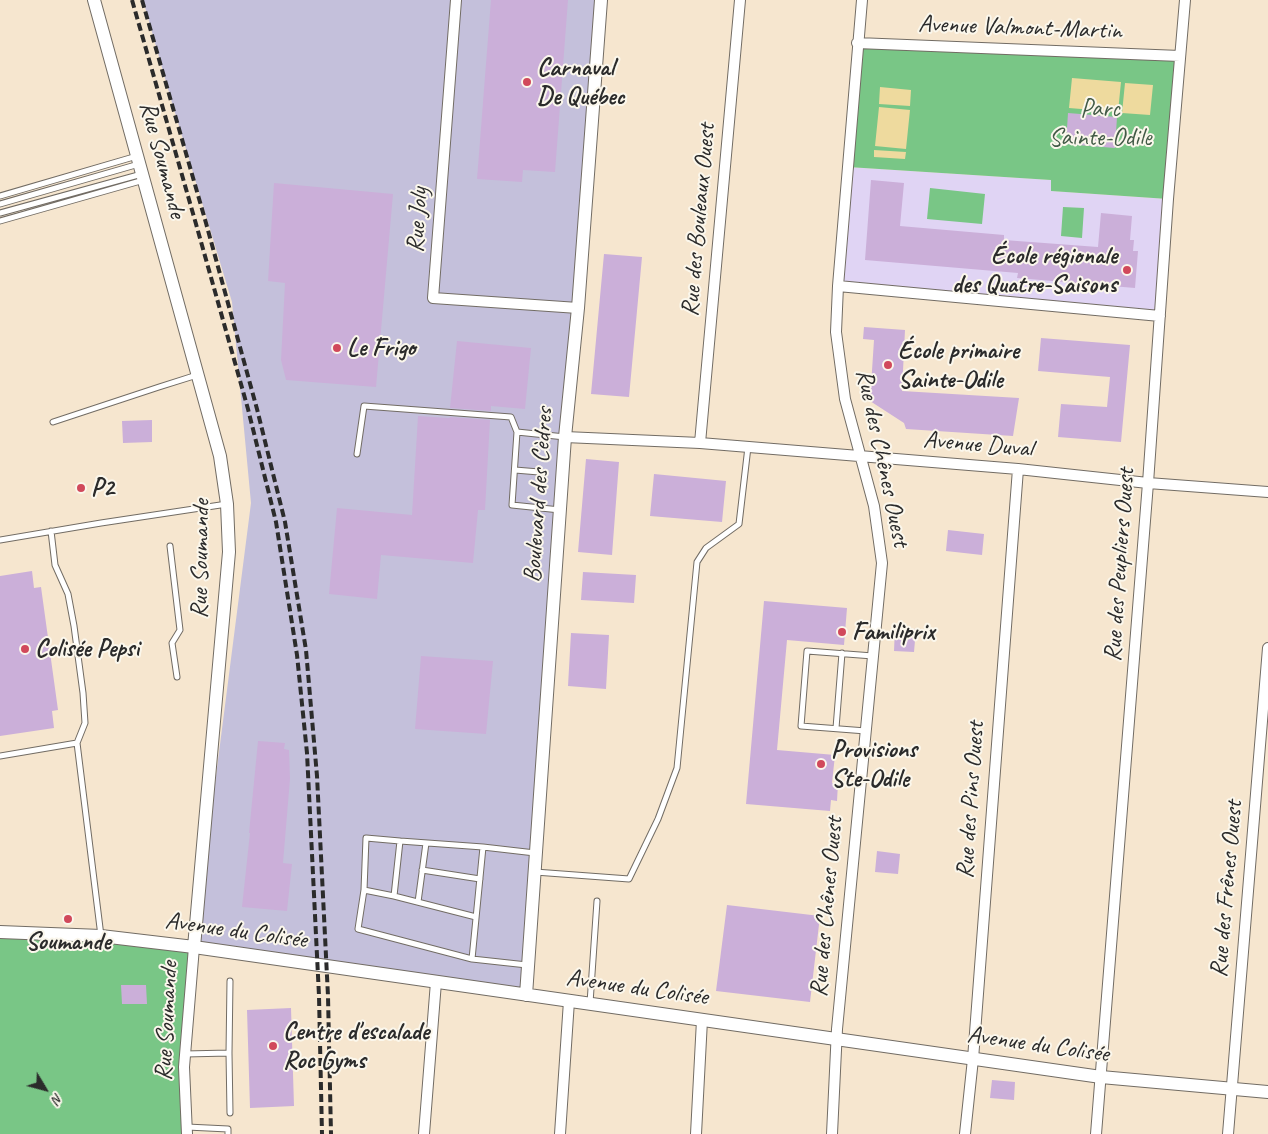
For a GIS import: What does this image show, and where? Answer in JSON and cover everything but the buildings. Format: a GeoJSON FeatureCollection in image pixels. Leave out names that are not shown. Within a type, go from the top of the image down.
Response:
{"type":"FeatureCollection","features":[{"type":"Feature","properties":{"kind":"street","name":"Rue Soumande"},"geometry":{"type":"LineString","coordinates":[[94,0],[220,456],[227,504],[229,552],[184,1067],[187,1131]]}},
{"type":"Feature","properties":{"kind":"street","name":"Rue Joly"},"geometry":{"type":"LineString","coordinates":[[456,0],[434,298],[578,308]]}},
{"type":"Feature","properties":{"kind":"street","name":"Boulevard des Cèdres"},"geometry":{"type":"LineString","coordinates":[[526,995],[565,437],[578,308],[601,0]]}},
{"type":"Feature","properties":{"kind":"street","name":"Rue des Bouleaux Ouest"},"geometry":{"type":"LineString","coordinates":[[700,443],[740,0]]}},
{"type":"Feature","properties":{"kind":"street","name":"Rue des Chênes Ouest"},"geometry":{"type":"LineString","coordinates":[[832,1134],[836,1039],[882,563],[874,506],[845,399],[836,332],[857,43],[862,0]]}},
{"type":"Feature","properties":{"kind":"street","name":"Rue des Peupliers Ouest"},"geometry":{"type":"LineString","coordinates":[[1096,1134],[1185,0]]}},
{"type":"Feature","properties":{"kind":"street","name":"Avenue Valmont-Martin"},"geometry":{"type":"LineString","coordinates":[[857,43],[1180,56]]}},
{"type":"Feature","properties":{"kind":"street"},"geometry":{"type":"LineString","coordinates":[[838,286],[1160,316]]}},
{"type":"Feature","properties":{"kind":"street","name":"Avenue Duval"},"geometry":{"type":"LineString","coordinates":[[565,437],[700,443],[1268,492]]}},
{"type":"Feature","properties":{"kind":"street","name":"Rue des Pins Ouest"},"geometry":{"type":"LineString","coordinates":[[965,1134],[973,1059],[1018,469]]}},
{"type":"Feature","properties":{"kind":"street","name":"Rue des Frênes Ouest"},"geometry":{"type":"LineString","coordinates":[[1228,1134],[1268,648]]}},
{"type":"Feature","properties":{"kind":"street","name":"Avenue du Colisée"},"geometry":{"type":"LineString","coordinates":[[0,932],[101,936],[194,947],[1101,1077],[1268,1092]]}},
{"type":"Feature","properties":{"kind":"street"},"geometry":{"type":"LineString","coordinates":[[424,1134],[436,982]]}},
{"type":"Feature","properties":{"kind":"street"},"geometry":{"type":"LineString","coordinates":[[560,1134],[569,1001]]}},
{"type":"Feature","properties":{"kind":"street"},"geometry":{"type":"LineString","coordinates":[[696,1134],[702,1020]]}},
{"type":"Feature","properties":{"kind":"lane"},"geometry":{"type":"LineString","coordinates":[[0,196],[141,168]]}},
{"type":"Feature","properties":{"kind":"lane"},"geometry":{"type":"LineString","coordinates":[[0,204],[141,168]]}},
{"type":"Feature","properties":{"kind":"lane"},"geometry":{"type":"LineString","coordinates":[[0,213],[141,168]]}},
{"type":"Feature","properties":{"kind":"lane"},"geometry":{"type":"LineString","coordinates":[[0,221],[141,168]]}},
{"type":"Feature","properties":{"kind":"lane"},"geometry":{"type":"LineString","coordinates":[[53,422],[198,375]]}},
{"type":"Feature","properties":{"kind":"lane"},"geometry":{"type":"LineString","coordinates":[[357,454],[364,406],[511,417],[518,432],[512,505],[560,510]]}},
{"type":"Feature","properties":{"kind":"lane"},"geometry":{"type":"LineString","coordinates":[[518,432],[565,437]]}},
{"type":"Feature","properties":{"kind":"lane"},"geometry":{"type":"LineString","coordinates":[[534,872],[628,879],[658,819],[677,768],[698,562],[706,548],[739,524],[748,447]]}},
{"type":"Feature","properties":{"kind":"lane"},"geometry":{"type":"LineString","coordinates":[[515,470],[539,472]]}},
{"type":"Feature","properties":{"kind":"lane"},"geometry":{"type":"LineString","coordinates":[[0,540],[227,504]]}},
{"type":"Feature","properties":{"kind":"lane"},"geometry":{"type":"LineString","coordinates":[[51,532],[55,565],[68,594],[83,693],[85,722],[77,742],[101,936]]}},
{"type":"Feature","properties":{"kind":"lane"},"geometry":{"type":"LineString","coordinates":[[170,546],[180,630],[172,643],[177,678]]}},
{"type":"Feature","properties":{"kind":"lane"},"geometry":{"type":"LineString","coordinates":[[866,731],[801,726],[807,651],[873,656]]}},
{"type":"Feature","properties":{"kind":"lane"},"geometry":{"type":"LineString","coordinates":[[836,728],[842,653]]}},
{"type":"Feature","properties":{"kind":"lane"},"geometry":{"type":"LineString","coordinates":[[0,756],[77,742]]}},
{"type":"Feature","properties":{"kind":"lane"},"geometry":{"type":"LineString","coordinates":[[528,965],[472,959],[358,930],[364,890],[366,838],[535,853]]}},
{"type":"Feature","properties":{"kind":"lane"},"geometry":{"type":"LineString","coordinates":[[394,896],[400,840]]}},
{"type":"Feature","properties":{"kind":"lane"},"geometry":{"type":"LineString","coordinates":[[418,902],[426,843]]}},
{"type":"Feature","properties":{"kind":"lane"},"geometry":{"type":"LineString","coordinates":[[472,959],[484,847]]}},
{"type":"Feature","properties":{"kind":"lane"},"geometry":{"type":"LineString","coordinates":[[422,870],[480,879]]}},
{"type":"Feature","properties":{"kind":"lane"},"geometry":{"type":"LineString","coordinates":[[364,890],[476,917]]}},
{"type":"Feature","properties":{"kind":"lane"},"geometry":{"type":"LineString","coordinates":[[590,1004],[597,901]]}},
{"type":"Feature","properties":{"kind":"lane"},"geometry":{"type":"LineString","coordinates":[[230,982],[230,1113]]}},
{"type":"Feature","properties":{"kind":"lane"},"geometry":{"type":"LineString","coordinates":[[185,1054],[229,1053]]}},
{"type":"Feature","properties":{"kind":"lane"},"geometry":{"type":"LineString","coordinates":[[187,1131],[228,1129],[228,1134]]}},
{"type":"Feature","properties":{"kind":"shaded area"},"geometry":{"type":"Polygon","coordinates":[[[143,0],[600,0],[526,995],[194,947],[251,503],[232,302],[143,0]]]}},
{"type":"Feature","properties":{"kind":"shaded area"},"geometry":{"type":"Polygon","coordinates":[[[848,167],[1052,180],[1052,191],[1168,199],[1160,316],[838,286],[848,167]]]}},
{"type":"Feature","properties":{"kind":"green space","name":"Parc Sainte-Odile"},"geometry":{"type":"Polygon","coordinates":[[[857,43],[1180,56],[1168,199],[1051,191],[1051,180],[848,167],[857,43]]]}},
{"type":"Feature","properties":{"kind":"green space"},"geometry":{"type":"Polygon","coordinates":[[[930,188],[985,194],[982,224],[927,219],[930,188]]]}},
{"type":"Feature","properties":{"kind":"green space"},"geometry":{"type":"Polygon","coordinates":[[[1063,207],[1084,208],[1082,238],[1061,236],[1063,207]]]}},
{"type":"Feature","properties":{"kind":"green space"},"geometry":{"type":"Polygon","coordinates":[[[0,929],[194,947],[183,1134],[0,1134],[0,929]]]}},
{"type":"Feature","properties":{"kind":"sand"},"geometry":{"type":"Polygon","coordinates":[[[1072,78],[1121,82],[1118,112],[1069,108],[1072,78]]]}},
{"type":"Feature","properties":{"kind":"sand"},"geometry":{"type":"Polygon","coordinates":[[[1125,83],[1153,85],[1150,115],[1122,113],[1125,83]]]}},
{"type":"Feature","properties":{"kind":"sand"},"geometry":{"type":"Polygon","coordinates":[[[880,87],[911,90],[910,106],[879,104],[880,87]]]}},
{"type":"Feature","properties":{"kind":"sand"},"geometry":{"type":"Polygon","coordinates":[[[879,107],[910,110],[906,149],[875,146],[879,107]]]}},
{"type":"Feature","properties":{"kind":"sand"},"geometry":{"type":"Polygon","coordinates":[[[874,150],[906,152],[905,159],[874,157],[874,150]]]}},
{"type":"Feature","properties":{"kind":"railway"},"geometry":{"type":"LineString","coordinates":[[132,0],[248,409],[276,522],[297,655],[307,753],[319,996],[322,1134]]}},
{"type":"Feature","properties":{"kind":"railway"},"geometry":{"type":"LineString","coordinates":[[142,0],[257,409],[285,522],[306,650],[317,776],[328,996],[331,1134]]}},
{"type":"Feature","properties":{"kind":"place","name":"Carnaval De Québec"},"geometry":{"type":"Point","coordinates":[527,82]}},
{"type":"Feature","properties":{"kind":"place","name":"École régionale des Quatre-Saisons"},"geometry":{"type":"Point","coordinates":[1127,270]}},
{"type":"Feature","properties":{"kind":"place","name":"Le Frigo"},"geometry":{"type":"Point","coordinates":[337,348]}},
{"type":"Feature","properties":{"kind":"place","name":"École primaire Sainte-Odile"},"geometry":{"type":"Point","coordinates":[888,365]}},
{"type":"Feature","properties":{"kind":"place","name":"P2"},"geometry":{"type":"Point","coordinates":[81,488]}},
{"type":"Feature","properties":{"kind":"place","name":"Familiprix"},"geometry":{"type":"Point","coordinates":[842,632]}},
{"type":"Feature","properties":{"kind":"place","name":"Colisée Pepsi"},"geometry":{"type":"Point","coordinates":[25,649]}},
{"type":"Feature","properties":{"kind":"place","name":"Provisions Ste-Odile"},"geometry":{"type":"Point","coordinates":[821,764]}},
{"type":"Feature","properties":{"kind":"place","name":"Soumande"},"geometry":{"type":"Point","coordinates":[68,919]}},
{"type":"Feature","properties":{"kind":"place","name":"Centre d'escalade Roc Gyms"},"geometry":{"type":"Point","coordinates":[273,1046]}}]}
